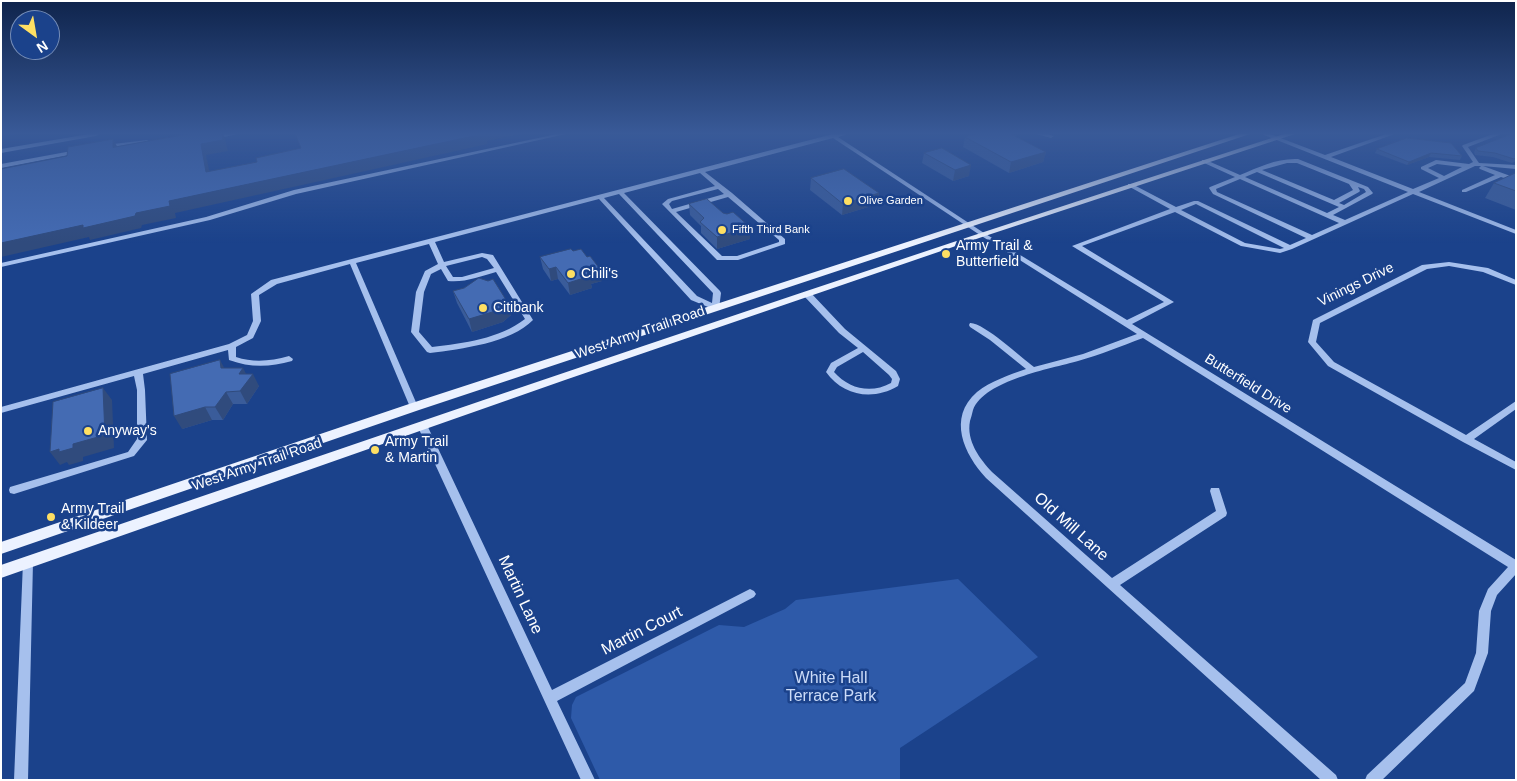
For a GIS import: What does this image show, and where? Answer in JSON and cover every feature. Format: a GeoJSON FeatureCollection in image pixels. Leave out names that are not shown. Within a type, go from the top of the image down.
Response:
{"type":"FeatureCollection","features":[{"type":"Feature","properties":{"kind":"main road","name":"West Army Trail Road"},"geometry":{"type":"LineString","coordinates":[[1,548],[414,407],[1134,170]]}},
{"type":"Feature","properties":{"kind":"main road","name":"West Army Trail Road"},"geometry":{"type":"LineString","coordinates":[[1,572],[386,437],[982,234],[1175,170]]}},
{"type":"Feature","properties":{"kind":"main road"},"geometry":{"type":"LineString","coordinates":[[716,307],[728,321]]}},
{"type":"Feature","properties":{"kind":"main road"},"geometry":{"type":"LineString","coordinates":[[386,437],[414,407]]}},
{"type":"Feature","properties":{"kind":"street"},"geometry":{"type":"LineString","coordinates":[[1,265],[208,220],[294,192],[389,170]]}},
{"type":"Feature","properties":{"kind":"street"},"geometry":{"type":"LineString","coordinates":[[885,170],[967,225]]}},
{"type":"Feature","properties":{"kind":"street"},"geometry":{"type":"LineString","coordinates":[[1225,170],[1345,223]]}},
{"type":"Feature","properties":{"kind":"street"},"geometry":{"type":"LineString","coordinates":[[1256,170],[1212,188],[1215,193],[1312,238]]}},
{"type":"Feature","properties":{"kind":"street"},"geometry":{"type":"LineString","coordinates":[[1258,170],[1344,207]]}},
{"type":"Feature","properties":{"kind":"street"},"geometry":{"type":"LineString","coordinates":[[1322,170],[1366,188],[1370,193],[1328,215]]}},
{"type":"Feature","properties":{"kind":"street"},"geometry":{"type":"LineString","coordinates":[[1359,170],[1516,232]]}},
{"type":"Feature","properties":{"kind":"street"},"geometry":{"type":"LineString","coordinates":[[1428,170],[1444,178]]}},
{"type":"Feature","properties":{"kind":"street"},"geometry":{"type":"LineString","coordinates":[[1130,185],[1251,247],[1280,251],[1461,170]]}},
{"type":"Feature","properties":{"kind":"street"},"geometry":{"type":"LineString","coordinates":[[1488,170],[1516,180]]}},
{"type":"Feature","properties":{"kind":"street"},"geometry":{"type":"LineString","coordinates":[[1,410],[232,346],[250,336],[258,321],[255,294],[274,282],[701,171],[720,186],[730,194],[782,239],[783,243],[738,258],[720,258],[665,204],[670,200],[720,186]]}},
{"type":"Feature","properties":{"kind":"street"},"geometry":{"type":"LineString","coordinates":[[1464,191],[1500,175]]}},
{"type":"Feature","properties":{"kind":"street"},"geometry":{"type":"LineString","coordinates":[[1334,203],[1357,191],[1352,182]]}},
{"type":"Feature","properties":{"kind":"street"},"geometry":{"type":"LineString","coordinates":[[600,197],[694,298],[716,307],[717,293],[620,192]]}},
{"type":"Feature","properties":{"kind":"street"},"geometry":{"type":"LineString","coordinates":[[671,211],[730,194]]}},
{"type":"Feature","properties":{"kind":"street"},"geometry":{"type":"LineString","coordinates":[[1125,324],[1170,302],[1076,246],[1196,202],[1290,248]]}},
{"type":"Feature","properties":{"kind":"street","name":"Butterfield Drive"},"geometry":{"type":"LineString","coordinates":[[967,225],[1514,563]]}},
{"type":"Feature","properties":{"kind":"street"},"geometry":{"type":"LineString","coordinates":[[431,241],[451,279],[462,280],[498,269]]}},
{"type":"Feature","properties":{"kind":"street"},"geometry":{"type":"LineString","coordinates":[[482,255],[490,256],[529,320],[520,329],[511,332],[459,347],[430,350],[416,332],[420,292],[428,273],[442,265],[482,255]]}},
{"type":"Feature","properties":{"kind":"street"},"geometry":{"type":"LineString","coordinates":[[352,261],[414,407]]}},
{"type":"Feature","properties":{"kind":"street","name":"Vinings Drive"},"geometry":{"type":"LineString","coordinates":[[1516,283],[1485,270],[1449,264],[1425,267],[1316,322],[1312,342],[1330,364],[1516,467]]}},
{"type":"Feature","properties":{"kind":"street"},"geometry":{"type":"LineString","coordinates":[[807,294],[842,331],[893,373],[896,379],[895,384],[881,390],[856,391],[843,386],[833,376],[830,372],[834,365],[863,349]]}},
{"type":"Feature","properties":{"kind":"street"},"geometry":{"type":"LineString","coordinates":[[973,325],[993,338],[1033,371]]}},
{"type":"Feature","properties":{"kind":"street","name":"Old Mill Lane"},"geometry":{"type":"LineString","coordinates":[[1143,335],[1086,356],[1004,380],[984,390],[968,409],[965,418],[966,439],[974,457],[989,475],[1331,780]]}},
{"type":"Feature","properties":{"kind":"street"},"geometry":{"type":"LineString","coordinates":[[232,346],[232,358],[244,364],[267,364],[289,359]]}},
{"type":"Feature","properties":{"kind":"street"},"geometry":{"type":"LineString","coordinates":[[14,490],[131,454],[142,440],[141,390],[138,372]]}},
{"type":"Feature","properties":{"kind":"street"},"geometry":{"type":"LineString","coordinates":[[1466,440],[1516,404]]}},
{"type":"Feature","properties":{"kind":"street","name":"Martin Lane"},"geometry":{"type":"LineString","coordinates":[[422,425],[588,780]]}},
{"type":"Feature","properties":{"kind":"street"},"geometry":{"type":"LineString","coordinates":[[1112,584],[1222,513],[1215,491]]}},
{"type":"Feature","properties":{"kind":"street"},"geometry":{"type":"LineString","coordinates":[[21,780],[28,562]]}},
{"type":"Feature","properties":{"kind":"street"},"geometry":{"type":"LineString","coordinates":[[1372,780],[1470,687],[1482,653],[1485,611],[1492,592],[1514,563]]}},
{"type":"Feature","properties":{"kind":"street","name":"Martin Court"},"geometry":{"type":"LineString","coordinates":[[550,698],[750,594]]}},
{"type":"Feature","properties":{"kind":"green space","name":"White Hall Terrace Park"},"geometry":{"type":"Polygon","coordinates":[[[958,579],[1038,657],[900,748],[900,780],[600,780],[571,718],[572,705],[576,697],[719,625],[744,627],[785,609],[796,600],[958,579]]]}},
{"type":"Feature","properties":{"kind":"building"},"geometry":{"type":"Polygon","coordinates":[[[1,170],[206,170],[206,172],[312,170],[169,201],[170,206],[136,213],[135,216],[1,243],[1,170]]]}},
{"type":"Feature","properties":{"kind":"building"},"geometry":{"type":"Polygon","coordinates":[[[839,170],[846,170],[879,193],[843,204],[811,178],[839,170]]]}},
{"type":"Feature","properties":{"kind":"building"},"geometry":{"type":"Polygon","coordinates":[[[1516,173],[1516,191],[1494,183],[1516,173]]]}},
{"type":"Feature","properties":{"kind":"building"},"geometry":{"type":"Polygon","coordinates":[[[707,199],[723,213],[733,212],[750,227],[717,237],[700,222],[704,218],[689,204],[707,199]]]}},
{"type":"Feature","properties":{"kind":"building"},"geometry":{"type":"Polygon","coordinates":[[[571,249],[573,251],[581,249],[587,257],[590,256],[600,269],[587,273],[590,276],[568,283],[556,267],[549,269],[540,257],[571,249]]]}},
{"type":"Feature","properties":{"kind":"building"},"geometry":{"type":"Polygon","coordinates":[[[479,278],[488,281],[493,279],[508,303],[499,310],[469,319],[453,291],[464,288],[479,278]]]}},
{"type":"Feature","properties":{"kind":"building"},"geometry":{"type":"Polygon","coordinates":[[[220,360],[221,368],[243,368],[239,374],[253,374],[240,391],[226,392],[215,407],[205,407],[174,416],[170,374],[220,360]]]}},
{"type":"Feature","properties":{"kind":"building"},"geometry":{"type":"Polygon","coordinates":[[[103,388],[105,435],[73,444],[73,448],[59,452],[59,449],[50,452],[53,402],[103,388]]]}},
{"type":"Feature","properties":{"kind":"place","name":"Olive Garden"},"geometry":{"type":"Point","coordinates":[848,201]}},
{"type":"Feature","properties":{"kind":"place","name":"Fifth Third Bank"},"geometry":{"type":"Point","coordinates":[722,230]}},
{"type":"Feature","properties":{"kind":"place","name":"Army Trail & Butterfield"},"geometry":{"type":"Point","coordinates":[946,254]}},
{"type":"Feature","properties":{"kind":"place","name":"Chili's"},"geometry":{"type":"Point","coordinates":[571,274]}},
{"type":"Feature","properties":{"kind":"place","name":"Citibank"},"geometry":{"type":"Point","coordinates":[483,308]}},
{"type":"Feature","properties":{"kind":"place","name":"Anyway's"},"geometry":{"type":"Point","coordinates":[88,431]}},
{"type":"Feature","properties":{"kind":"place","name":"Army Trail & Martin"},"geometry":{"type":"Point","coordinates":[375,450]}},
{"type":"Feature","properties":{"kind":"place","name":"Army Trail & Kildeer"},"geometry":{"type":"Point","coordinates":[51,517]}}]}
